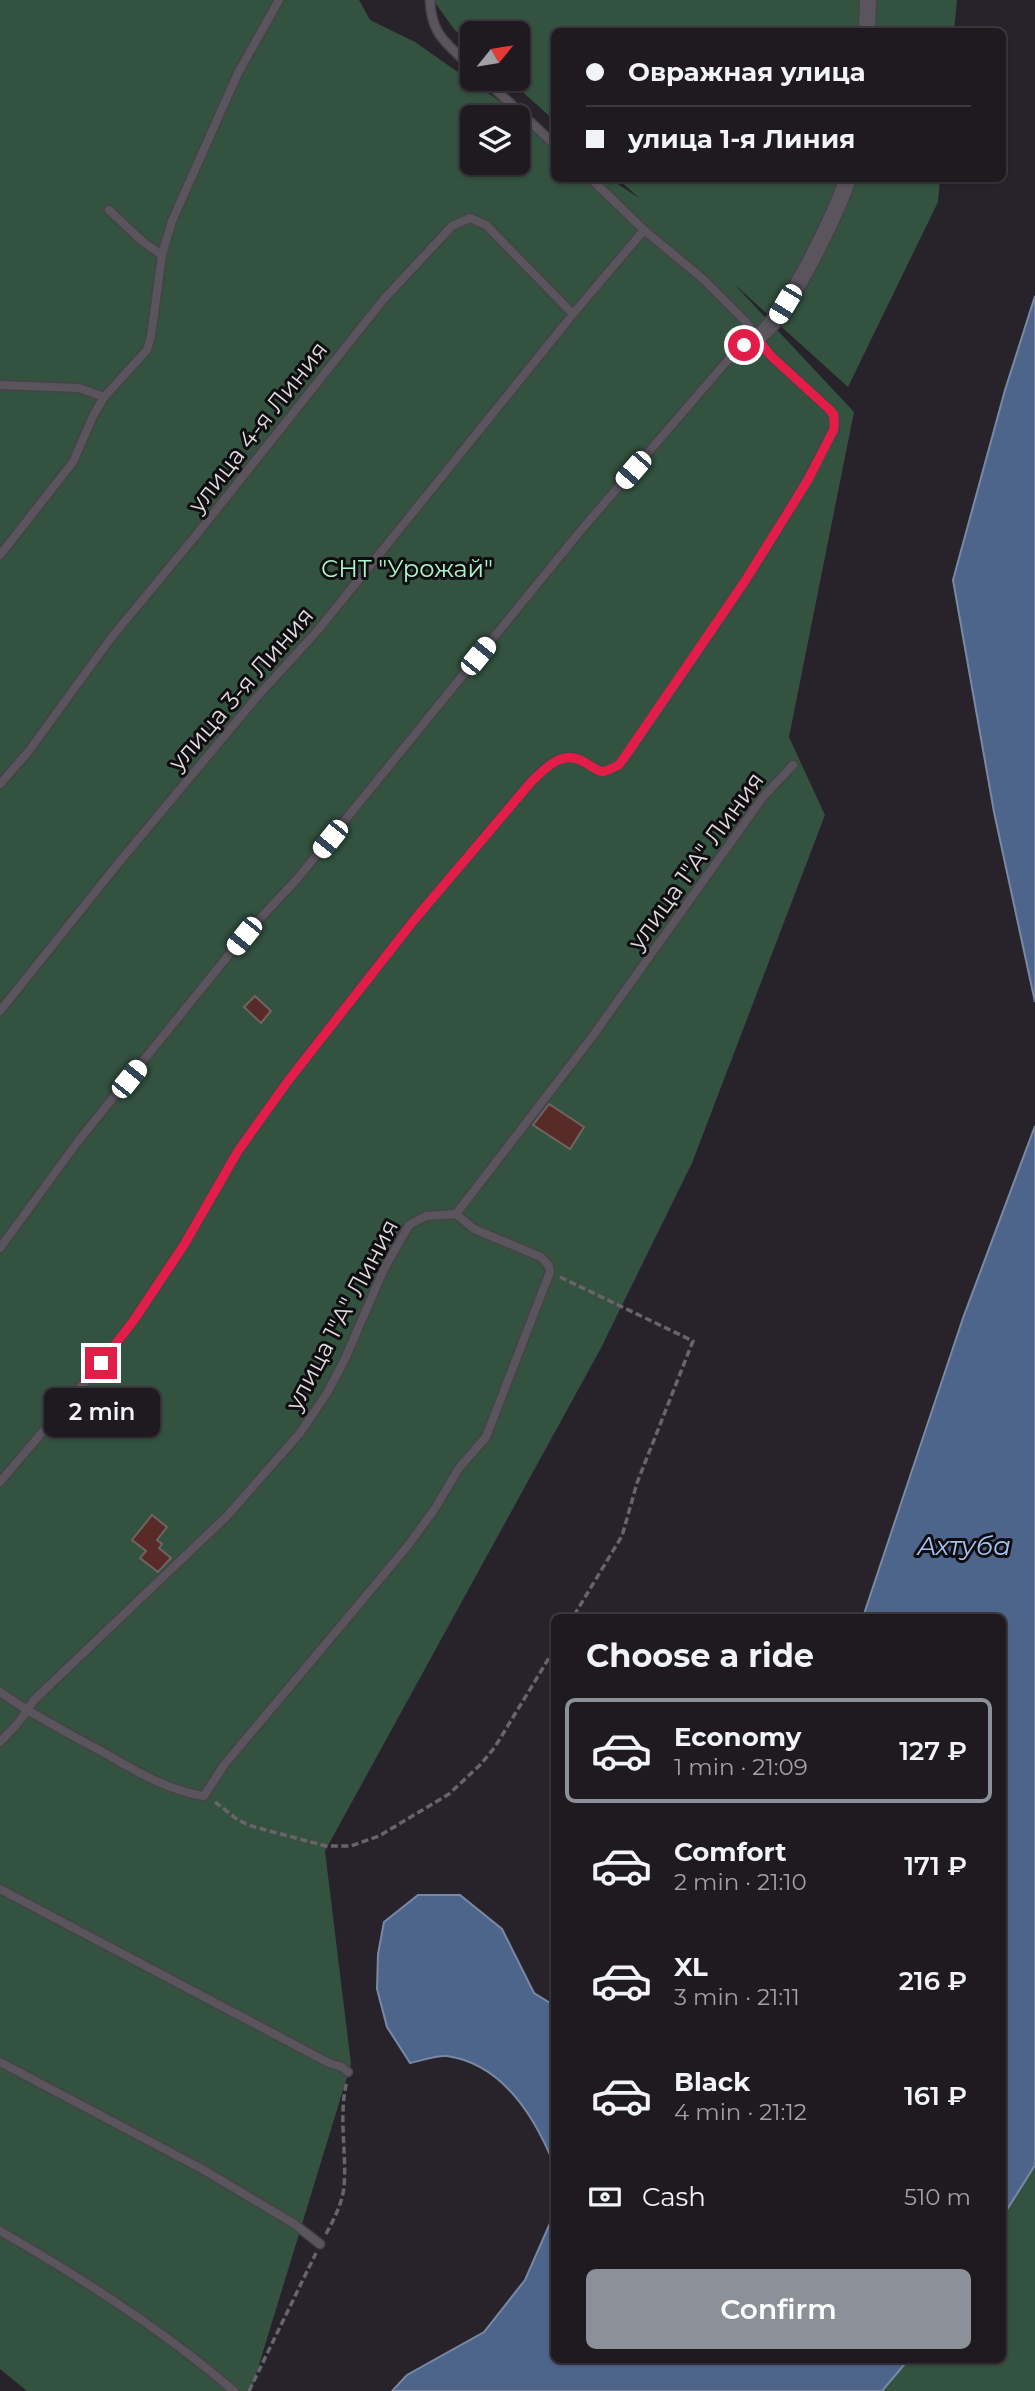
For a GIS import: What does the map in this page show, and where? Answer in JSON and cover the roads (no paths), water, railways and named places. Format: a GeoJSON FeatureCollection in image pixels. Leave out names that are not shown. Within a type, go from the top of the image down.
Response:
{"type":"FeatureCollection","features":[{"type":"Feature","properties":{"kind":"street"},"geometry":{"type":"LineString","coordinates":[[867,28],[868,0]]}},
{"type":"Feature","properties":{"kind":"street"},"geometry":{"type":"LineString","coordinates":[[756,338],[773,324],[798,283],[836,211],[847,182]]}},
{"type":"Feature","properties":{"kind":"lane"},"geometry":{"type":"LineString","coordinates":[[0,555],[73,462],[104,397],[147,350],[162,255],[172,221],[238,73],[279,0]]}},
{"type":"Feature","properties":{"kind":"lane"},"geometry":{"type":"LineString","coordinates":[[429,0],[430,18],[436,30],[460,55]]}},
{"type":"Feature","properties":{"kind":"lane"},"geometry":{"type":"LineString","coordinates":[[497,91],[551,141]]}},
{"type":"Feature","properties":{"kind":"lane"},"geometry":{"type":"LineString","coordinates":[[0,1482],[134,1320],[184,1245],[238,1151],[288,1081],[415,919],[532,781],[548,766],[566,757],[574,757],[603,772],[610,771],[625,758],[745,581],[808,480],[834,429],[834,415],[771,356],[746,321],[594,182]]}},
{"type":"Feature","properties":{"kind":"lane"},"geometry":{"type":"LineString","coordinates":[[109,210],[143,242],[162,255]]}},
{"type":"Feature","properties":{"kind":"lane","name":"улица 4-я Линия"},"geometry":{"type":"LineString","coordinates":[[0,784],[28,752],[111,638],[383,300],[452,226],[470,218],[486,225],[573,314]]}},
{"type":"Feature","properties":{"kind":"lane","name":"улица 3-я Линия"},"geometry":{"type":"LineString","coordinates":[[0,1011],[256,698],[318,630],[573,314],[645,230]]}},
{"type":"Feature","properties":{"kind":"lane"},"geometry":{"type":"LineString","coordinates":[[0,1248],[79,1140],[244,936],[297,879],[582,528],[734,353],[756,338]]}},
{"type":"Feature","properties":{"kind":"lane"},"geometry":{"type":"LineString","coordinates":[[0,385],[79,388],[104,397]]}},
{"type":"Feature","properties":{"kind":"lane","name":"улица 1\"А\" Линия"},"geometry":{"type":"LineString","coordinates":[[0,1742],[27,1709],[227,1516],[300,1433],[344,1361],[384,1269],[409,1225],[426,1216],[456,1214],[592,1037],[763,797],[793,765]]}},
{"type":"Feature","properties":{"kind":"lane"},"geometry":{"type":"LineString","coordinates":[[0,1692],[160,1784],[188,1794],[204,1796],[224,1765],[412,1541],[459,1468],[481,1445],[491,1424],[550,1272],[549,1266],[541,1257],[474,1229],[456,1214]]}},
{"type":"Feature","properties":{"kind":"lane"},"geometry":{"type":"LineString","coordinates":[[0,1889],[348,2072]]}},
{"type":"Feature","properties":{"kind":"lane"},"geometry":{"type":"LineString","coordinates":[[0,2062],[202,2169],[293,2223],[320,2244]]}},
{"type":"Feature","properties":{"kind":"lane"},"geometry":{"type":"LineString","coordinates":[[0,2231],[142,2320],[202,2363],[234,2391]]}},
{"type":"Feature","properties":{"kind":"water"},"geometry":{"type":"Polygon","coordinates":[[[1035,296],[1035,1002],[994,812],[953,580],[1005,390],[1035,296]]]}},
{"type":"Feature","properties":{"kind":"water","name":"Ахтуба"},"geometry":{"type":"Polygon","coordinates":[[[1035,1126],[1035,2165],[1006,2211],[1006,1614],[864,1614],[963,1318],[1035,1126]]]}},
{"type":"Feature","properties":{"kind":"water"},"geometry":{"type":"Polygon","coordinates":[[[418,1895],[460,1895],[502,1929],[534,1993],[551,2004],[551,2158],[538,2131],[515,2096],[485,2070],[467,2061],[447,2056],[410,2063],[387,2027],[377,1989],[378,1954],[384,1922],[418,1895]]]}},
{"type":"Feature","properties":{"kind":"water"},"geometry":{"type":"Polygon","coordinates":[[[551,2221],[551,2363],[906,2363],[882,2391],[392,2391],[407,2375],[484,2332],[525,2280],[551,2221]]]}},
{"type":"Feature","properties":{"kind":"park label","name":"СНТ \"Урожай\""},"geometry":{"type":"Point","coordinates":[407,569]}}]}
